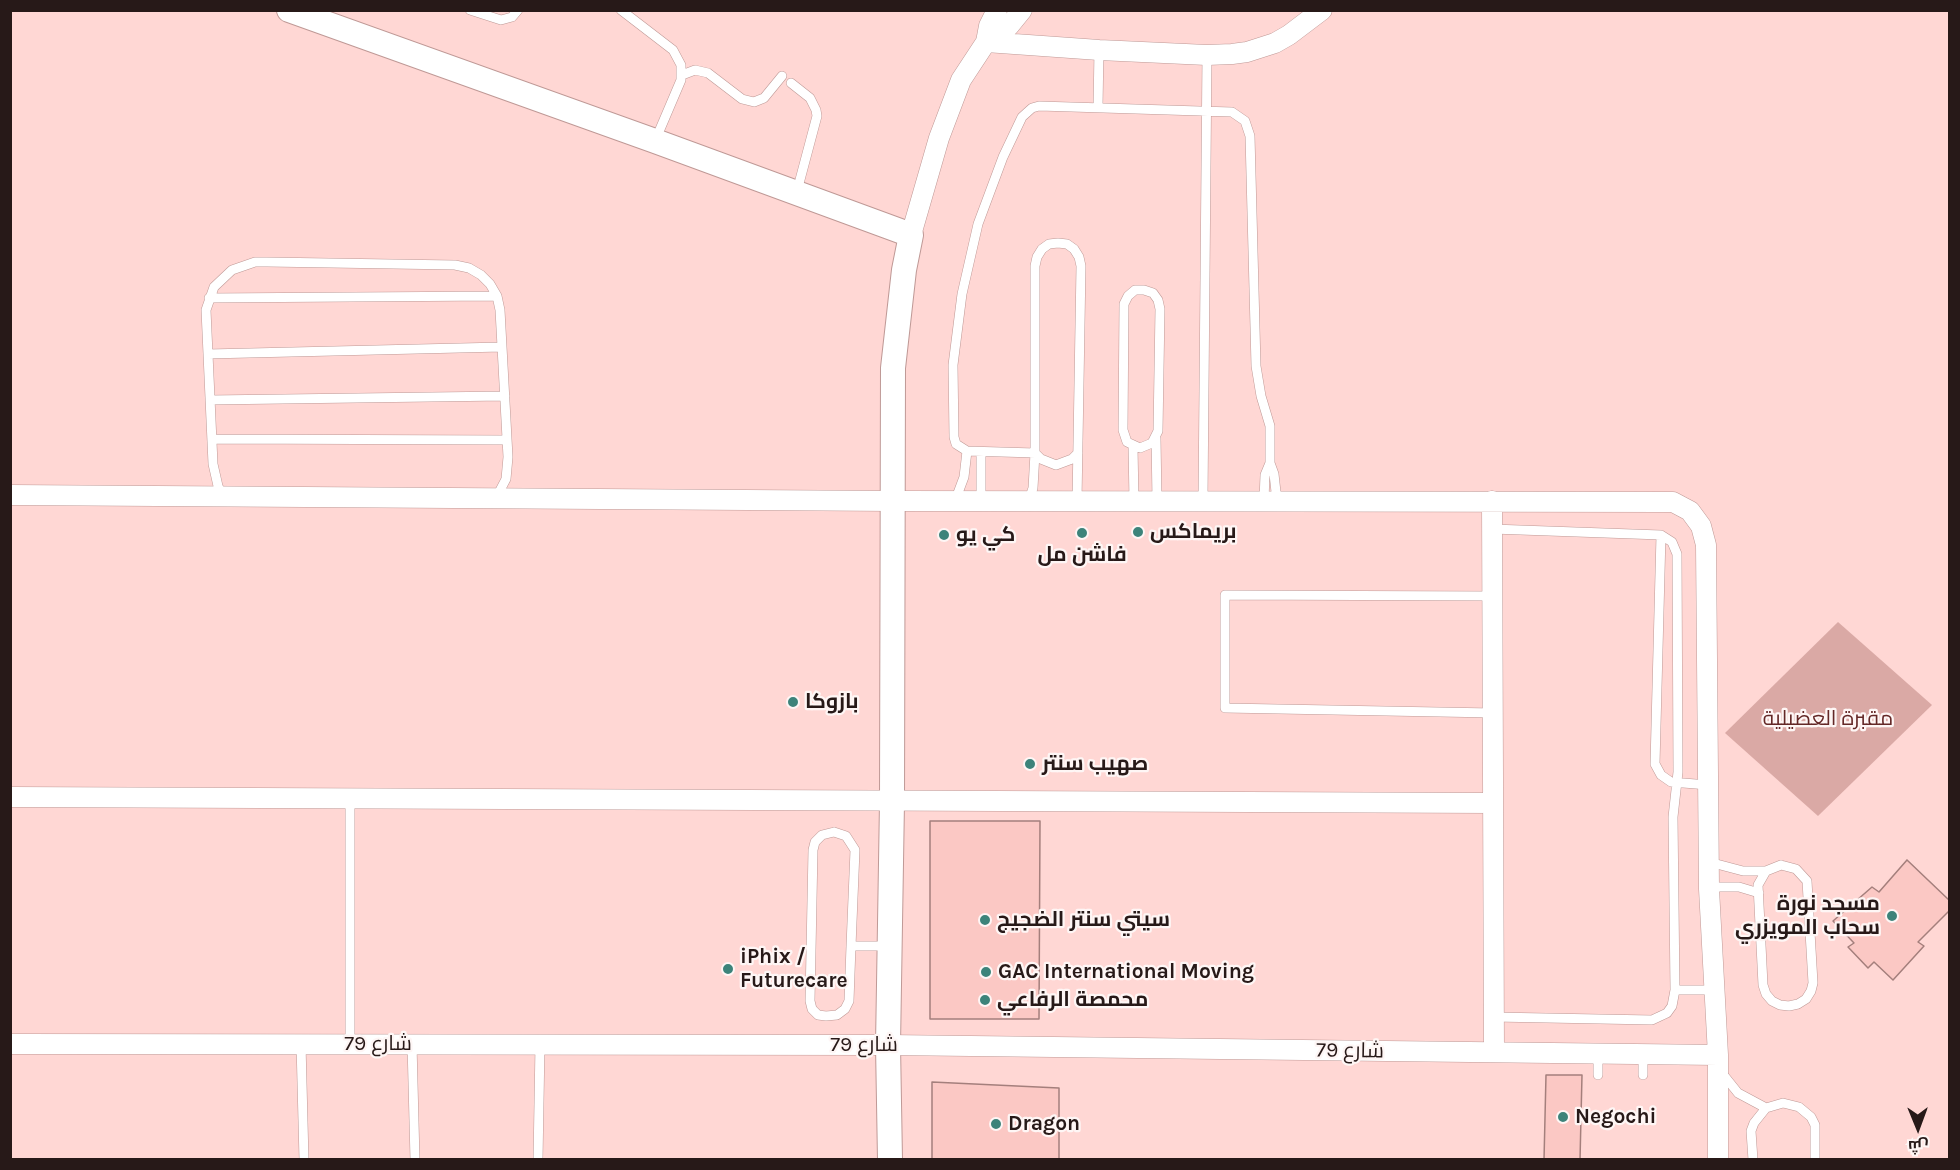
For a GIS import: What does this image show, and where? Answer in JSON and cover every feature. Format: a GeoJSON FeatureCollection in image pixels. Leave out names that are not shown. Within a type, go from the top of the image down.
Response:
{"type":"FeatureCollection","features":[{"type":"Feature","properties":{"kind":"street"},"geometry":{"type":"LineString","coordinates":[[890,1160],[888,1045],[892,802],[893,368],[904,270],[929,167],[961,80],[986,42],[989,26],[997,10]]}},
{"type":"Feature","properties":{"kind":"street"},"geometry":{"type":"LineString","coordinates":[[986,42],[1010,26],[1022,10]]}},
{"type":"Feature","properties":{"kind":"street"},"geometry":{"type":"LineString","coordinates":[[986,42],[1207,55],[1247,52],[1275,43],[1322,10]]}},
{"type":"Feature","properties":{"kind":"street"},"geometry":{"type":"LineString","coordinates":[[299,12],[911,236]]}},
{"type":"Feature","properties":{"kind":"street"},"geometry":{"type":"LineString","coordinates":[[10,495],[894,501],[1673,502],[1690,511],[1701,526],[1706,545],[1709,890],[1718,1061],[1718,1160]]}},
{"type":"Feature","properties":{"kind":"street"},"geometry":{"type":"LineString","coordinates":[[1492,501],[1494,1052]]}},
{"type":"Feature","properties":{"kind":"street"},"geometry":{"type":"LineString","coordinates":[[10,797],[1493,803]]}},
{"type":"Feature","properties":{"kind":"street","name":"شارع 79"},"geometry":{"type":"LineString","coordinates":[[10,1044],[888,1045],[1643,1054],[1718,1061]]}},
{"type":"Feature","properties":{"kind":"lane"},"geometry":{"type":"LineString","coordinates":[[470,10],[501,20],[512,17],[518,10]]}},
{"type":"Feature","properties":{"kind":"lane"},"geometry":{"type":"LineString","coordinates":[[621,10],[673,50],[681,65],[682,75],[679,85],[655,141]]}},
{"type":"Feature","properties":{"kind":"lane"},"geometry":{"type":"LineString","coordinates":[[1098,107],[1100,50]]}},
{"type":"Feature","properties":{"kind":"lane"},"geometry":{"type":"LineString","coordinates":[[1203,500],[1207,55]]}},
{"type":"Feature","properties":{"kind":"lane"},"geometry":{"type":"LineString","coordinates":[[682,75],[695,70],[708,73],[742,99],[754,102],[764,98],[782,76]]}},
{"type":"Feature","properties":{"kind":"lane"},"geometry":{"type":"LineString","coordinates":[[791,83],[810,98],[817,116],[796,193]]}},
{"type":"Feature","properties":{"kind":"lane"},"geometry":{"type":"LineString","coordinates":[[1078,453],[1065,463],[1056,465],[1041,459],[1035,453],[967,452],[961,449],[954,437],[953,365],[956,330],[969,259],[990,190],[1022,117],[1026,112],[1039,106],[1232,112],[1245,121],[1249,128],[1256,366],[1261,396],[1270,426],[1270,463],[1265,475],[1270,501]]}},
{"type":"Feature","properties":{"kind":"lane"},"geometry":{"type":"LineString","coordinates":[[1029,500],[1033,488],[1035,453],[1035,266],[1042,249],[1049,244],[1058,243],[1067,244],[1074,249],[1081,266],[1077,501]]}},
{"type":"Feature","properties":{"kind":"lane"},"geometry":{"type":"LineString","coordinates":[[223,496],[215,475],[206,310],[209,298],[222,277],[231,270],[255,262],[455,265],[481,274],[497,296],[500,310],[508,468],[506,479],[496,498]]}},
{"type":"Feature","properties":{"kind":"lane"},"geometry":{"type":"LineString","coordinates":[[1156,438],[1146,447],[1133,446],[1127,442],[1123,430],[1124,304],[1128,296],[1135,291],[1144,290],[1153,293],[1160,309],[1158,432],[1156,438],[1157,500]]}},
{"type":"Feature","properties":{"kind":"lane"},"geometry":{"type":"LineString","coordinates":[[209,298],[497,296]]}},
{"type":"Feature","properties":{"kind":"lane"},"geometry":{"type":"LineString","coordinates":[[208,354],[502,347]]}},
{"type":"Feature","properties":{"kind":"lane"},"geometry":{"type":"LineString","coordinates":[[210,400],[505,396]]}},
{"type":"Feature","properties":{"kind":"lane"},"geometry":{"type":"LineString","coordinates":[[212,440],[507,440]]}},
{"type":"Feature","properties":{"kind":"lane"},"geometry":{"type":"LineString","coordinates":[[1133,446],[1134,501]]}},
{"type":"Feature","properties":{"kind":"lane"},"geometry":{"type":"LineString","coordinates":[[955,501],[964,477],[967,452]]}},
{"type":"Feature","properties":{"kind":"lane"},"geometry":{"type":"LineString","coordinates":[[981,452],[981,500]]}},
{"type":"Feature","properties":{"kind":"lane"},"geometry":{"type":"LineString","coordinates":[[1492,530],[1661,535],[1672,542],[1677,554],[1677,784],[1673,817],[1675,990],[1672,1006],[1667,1013],[1652,1020],[1494,1017]]}},
{"type":"Feature","properties":{"kind":"lane"},"geometry":{"type":"LineString","coordinates":[[1661,535],[1655,764],[1665,779],[1677,784],[1708,785]]}},
{"type":"Feature","properties":{"kind":"lane"},"geometry":{"type":"LineString","coordinates":[[1492,596],[1225,595],[1225,708],[1493,713]]}},
{"type":"Feature","properties":{"kind":"lane"},"geometry":{"type":"LineString","coordinates":[[350,799],[350,1044]]}},
{"type":"Feature","properties":{"kind":"lane"},"geometry":{"type":"LineString","coordinates":[[834,832],[846,836],[855,850],[851,946],[849,1001],[845,1009],[837,1015],[818,1015],[812,1009],[810,1001],[813,850],[815,842],[822,835],[834,832]]}},
{"type":"Feature","properties":{"kind":"lane"},"geometry":{"type":"LineString","coordinates":[[1709,862],[1743,872],[1766,871],[1781,865],[1789,866],[1802,874],[1807,881],[1813,983],[1806,999],[1789,1006],[1772,1001],[1763,985],[1758,885],[1766,871]]}},
{"type":"Feature","properties":{"kind":"lane"},"geometry":{"type":"LineString","coordinates":[[1709,890],[1729,886],[1759,893]]}},
{"type":"Feature","properties":{"kind":"lane"},"geometry":{"type":"LineString","coordinates":[[851,946],[890,946]]}},
{"type":"Feature","properties":{"kind":"lane"},"geometry":{"type":"LineString","coordinates":[[1675,990],[1714,990]]}},
{"type":"Feature","properties":{"kind":"lane"},"geometry":{"type":"LineString","coordinates":[[301,1044],[303,1160]]}},
{"type":"Feature","properties":{"kind":"lane"},"geometry":{"type":"LineString","coordinates":[[412,1044],[415,1160]]}},
{"type":"Feature","properties":{"kind":"lane"},"geometry":{"type":"LineString","coordinates":[[538,1160],[540,1045]]}},
{"type":"Feature","properties":{"kind":"lane"},"geometry":{"type":"LineString","coordinates":[[1598,1054],[1598,1075]]}},
{"type":"Feature","properties":{"kind":"lane"},"geometry":{"type":"LineString","coordinates":[[1643,1054],[1643,1075]]}},
{"type":"Feature","properties":{"kind":"lane"},"geometry":{"type":"LineString","coordinates":[[1718,1061],[1727,1081],[1738,1093],[1766,1108]]}},
{"type":"Feature","properties":{"kind":"lane"},"geometry":{"type":"LineString","coordinates":[[1753,1160],[1751,1131],[1759,1115],[1766,1108],[1783,1103],[1806,1111],[1815,1125],[1815,1160]]}},
{"type":"Feature","properties":{"kind":"shaded area"},"geometry":{"type":"Polygon","coordinates":[[[11,11],[1949,11],[1949,1159],[11,1159],[11,11]]]}},
{"type":"Feature","properties":{"kind":"green space","name":"مقبرة العضيلية"},"geometry":{"type":"Polygon","coordinates":[[[1838,622],[1932,705],[1818,816],[1725,733],[1838,622]]]}},
{"type":"Feature","properties":{"kind":"building","name":"سيتي سنتر الضجيج"},"geometry":{"type":"Polygon","coordinates":[[[930,821],[1040,821],[1039,1019],[930,1019],[930,821]]]}},
{"type":"Feature","properties":{"kind":"building","name":"مسجد نورة سحاب المويزري"},"geometry":{"type":"Polygon","coordinates":[[[1907,860],[1950,901],[1950,910],[1918,942],[1924,946],[1893,980],[1874,962],[1868,968],[1848,947],[1854,943],[1833,921],[1872,887],[1879,892],[1907,860]]]}},
{"type":"Feature","properties":{"kind":"building","name":"Negochi"},"geometry":{"type":"Polygon","coordinates":[[[1546,1075],[1582,1075],[1580,1160],[1544,1160],[1546,1075]]]}},
{"type":"Feature","properties":{"kind":"building","name":"Dragon"},"geometry":{"type":"Polygon","coordinates":[[[932,1082],[1059,1088],[1059,1160],[932,1160],[932,1082]]]}},
{"type":"Feature","properties":{"kind":"place","name":"بريماكس"},"geometry":{"type":"Point","coordinates":[1138,532]}},
{"type":"Feature","properties":{"kind":"place","name":"فاشن مل"},"geometry":{"type":"Point","coordinates":[1082,533]}},
{"type":"Feature","properties":{"kind":"place","name":"كي يو"},"geometry":{"type":"Point","coordinates":[944,535]}},
{"type":"Feature","properties":{"kind":"place","name":"بازوكا"},"geometry":{"type":"Point","coordinates":[793,702]}},
{"type":"Feature","properties":{"kind":"place","name":"صهيب سنتر"},"geometry":{"type":"Point","coordinates":[1030,764]}},
{"type":"Feature","properties":{"kind":"place","name":"مسجد نورة سحاب المويزري"},"geometry":{"type":"Point","coordinates":[1892,916]}},
{"type":"Feature","properties":{"kind":"place","name":"سيتي سنتر الضجيج"},"geometry":{"type":"Point","coordinates":[985,920]}},
{"type":"Feature","properties":{"kind":"place","name":"iPhix / Futurecare"},"geometry":{"type":"Point","coordinates":[728,969]}},
{"type":"Feature","properties":{"kind":"place","name":"GAC International Moving"},"geometry":{"type":"Point","coordinates":[986,972]}},
{"type":"Feature","properties":{"kind":"place","name":"محمصة الرفاعي"},"geometry":{"type":"Point","coordinates":[985,1000]}},
{"type":"Feature","properties":{"kind":"place","name":"Negochi"},"geometry":{"type":"Point","coordinates":[1563,1117]}},
{"type":"Feature","properties":{"kind":"place","name":"Dragon"},"geometry":{"type":"Point","coordinates":[996,1124]}}]}
